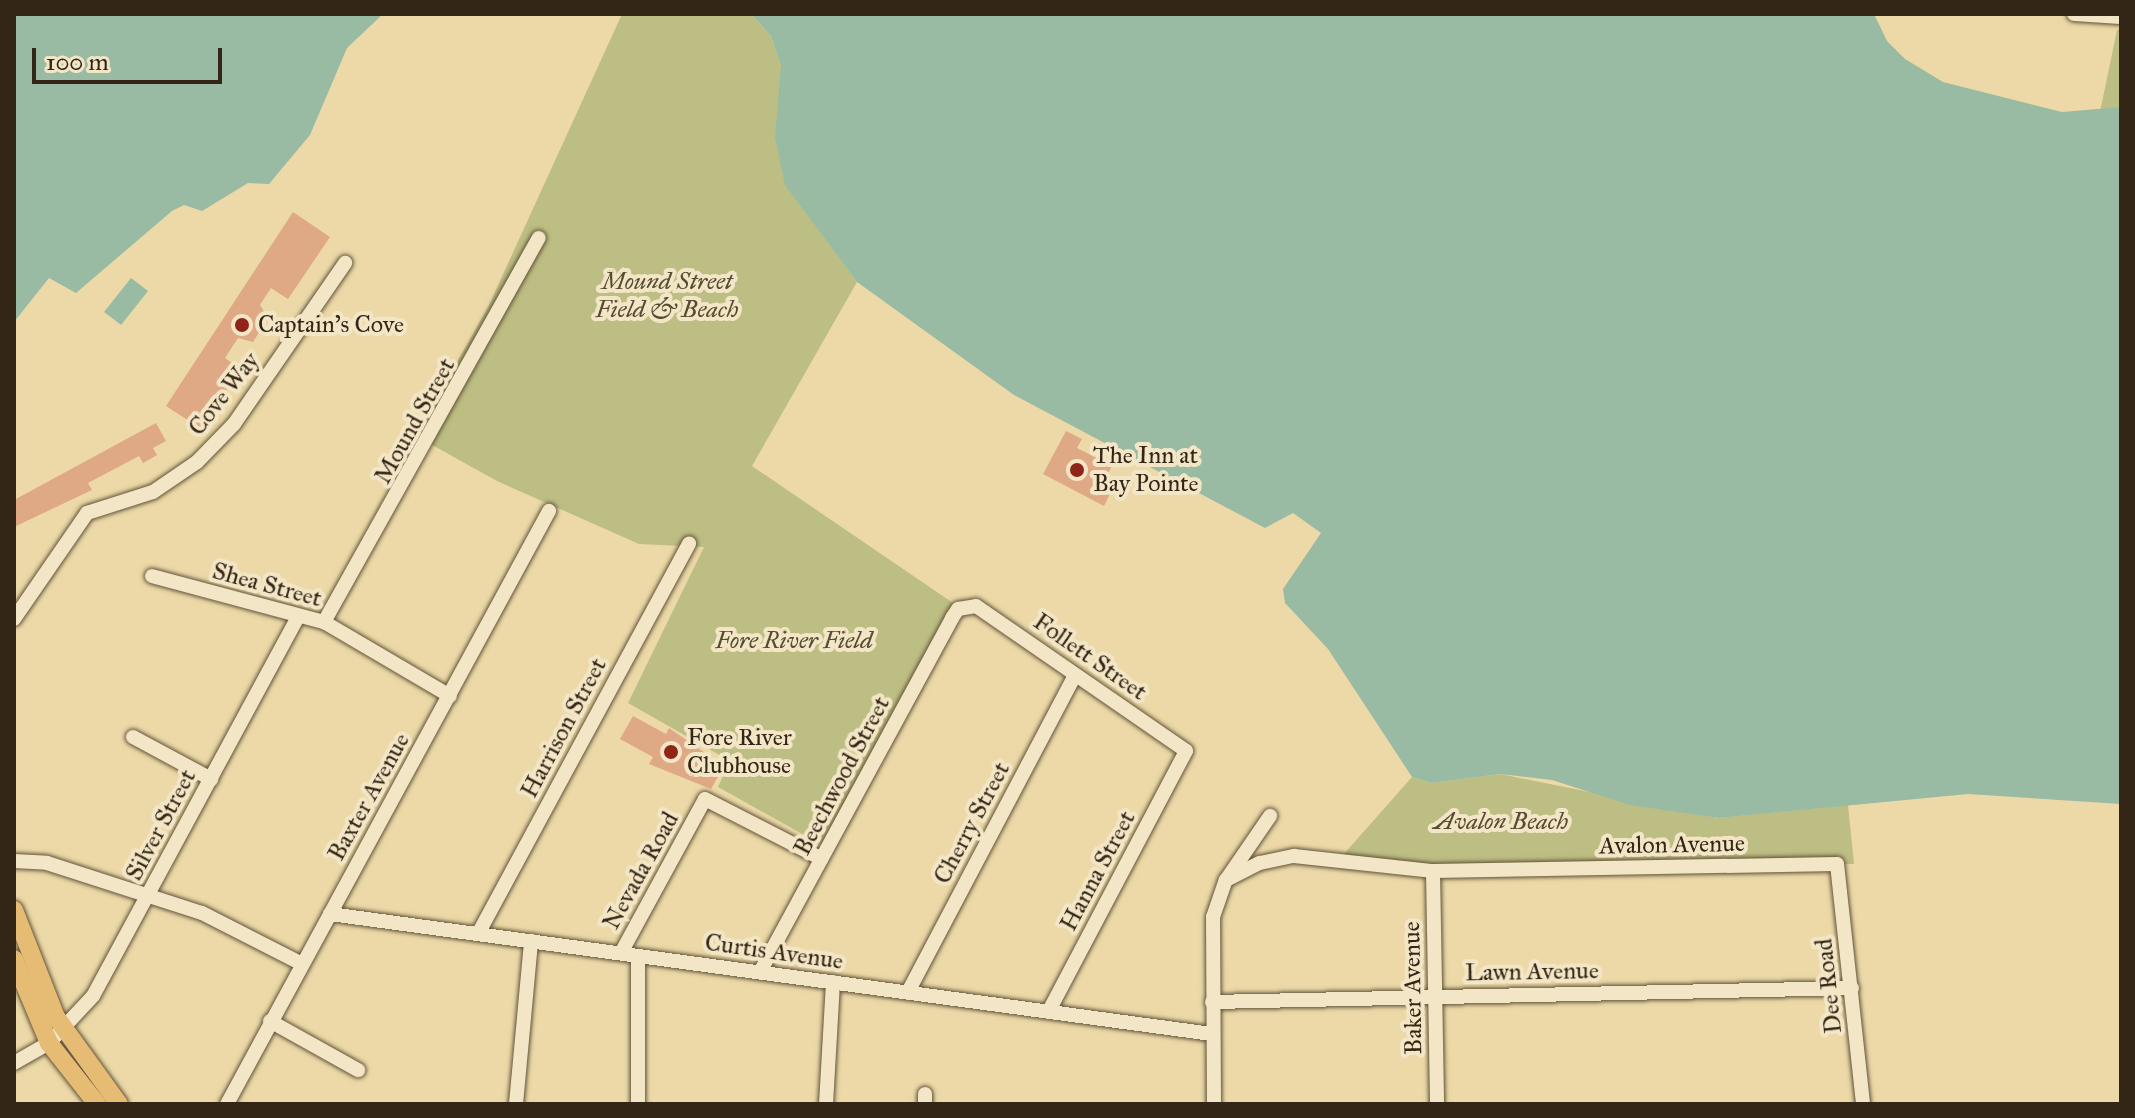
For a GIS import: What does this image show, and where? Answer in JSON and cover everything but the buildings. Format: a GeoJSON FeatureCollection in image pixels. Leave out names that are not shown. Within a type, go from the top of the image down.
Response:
{"type":"FeatureCollection","features":[{"type":"Feature","properties":{"kind":"main road"},"geometry":{"type":"LineString","coordinates":[[14,910],[65,1026],[119,1104]]}},
{"type":"Feature","properties":{"kind":"main road"},"geometry":{"type":"LineString","coordinates":[[14,959],[49,1043],[97,1104]]}},
{"type":"Feature","properties":{"kind":"street"},"geometry":{"type":"LineString","coordinates":[[2074,14],[2121,17]]}},
{"type":"Feature","properties":{"kind":"street","name":"Mound Street"},"geometry":{"type":"LineString","coordinates":[[324,622],[539,238]]}},
{"type":"Feature","properties":{"kind":"street","name":"Cove Way"},"geometry":{"type":"LineString","coordinates":[[14,619],[87,513],[153,492],[197,462],[234,424],[345,263]]}},
{"type":"Feature","properties":{"kind":"street","name":"Baxter Avenue"},"geometry":{"type":"LineString","coordinates":[[227,1104],[549,511]]}},
{"type":"Feature","properties":{"kind":"street","name":"Harrison Street"},"geometry":{"type":"LineString","coordinates":[[478,934],[689,543]]}},
{"type":"Feature","properties":{"kind":"street","name":"Shea Street"},"geometry":{"type":"LineString","coordinates":[[152,576],[297,618],[324,622],[450,696]]}},
{"type":"Feature","properties":{"kind":"street","name":"Follett Street"},"geometry":{"type":"LineString","coordinates":[[967,605],[985,610],[1186,751]]}},
{"type":"Feature","properties":{"kind":"street","name":"Beechwood Street"},"geometry":{"type":"LineString","coordinates":[[760,972],[952,618],[967,605]]}},
{"type":"Feature","properties":{"kind":"street","name":"Silver Street"},"geometry":{"type":"LineString","coordinates":[[14,1063],[49,1043],[93,996],[297,618]]}},
{"type":"Feature","properties":{"kind":"street","name":"Cherry Street"},"geometry":{"type":"LineString","coordinates":[[908,992],[1075,675]]}},
{"type":"Feature","properties":{"kind":"street"},"geometry":{"type":"LineString","coordinates":[[133,737],[211,779]]}},
{"type":"Feature","properties":{"kind":"street","name":"Hanna Street"},"geometry":{"type":"LineString","coordinates":[[1049,1011],[1186,751]]}},
{"type":"Feature","properties":{"kind":"street","name":"Nevada Road"},"geometry":{"type":"LineString","coordinates":[[621,953],[705,799],[822,859]]}},
{"type":"Feature","properties":{"kind":"street"},"geometry":{"type":"LineString","coordinates":[[1214,1104],[1213,917],[1226,880],[1270,816]]}},
{"type":"Feature","properties":{"kind":"street","name":"Avalon Avenue"},"geometry":{"type":"LineString","coordinates":[[1226,880],[1260,863],[1294,856],[1433,871],[1837,864]]}},
{"type":"Feature","properties":{"kind":"street"},"geometry":{"type":"LineString","coordinates":[[14,861],[47,863],[147,896],[247,932],[302,964]]}},
{"type":"Feature","properties":{"kind":"street","name":"Dee Road"},"geometry":{"type":"LineString","coordinates":[[1837,864],[1863,1104]]}},
{"type":"Feature","properties":{"kind":"street","name":"Baker Avenue"},"geometry":{"type":"LineString","coordinates":[[1433,871],[1437,1104]]}},
{"type":"Feature","properties":{"kind":"street","name":"Curtis Avenue"},"geometry":{"type":"LineString","coordinates":[[330,914],[1212,1034]]}},
{"type":"Feature","properties":{"kind":"street"},"geometry":{"type":"LineString","coordinates":[[516,1104],[531,941]]}},
{"type":"Feature","properties":{"kind":"street"},"geometry":{"type":"LineString","coordinates":[[638,956],[638,1104]]}},
{"type":"Feature","properties":{"kind":"street"},"geometry":{"type":"LineString","coordinates":[[826,1104],[833,982]]}},
{"type":"Feature","properties":{"kind":"street","name":"Lawn Avenue"},"geometry":{"type":"LineString","coordinates":[[1212,1002],[1852,988]]}},
{"type":"Feature","properties":{"kind":"street"},"geometry":{"type":"LineString","coordinates":[[270,1021],[358,1070]]}},
{"type":"Feature","properties":{"kind":"green space","name":"Mound Street Field & Beach"},"geometry":{"type":"Polygon","coordinates":[[[622,14],[751,14],[771,36],[781,66],[785,184],[857,282],[752,466],[953,603],[822,845],[718,787],[730,761],[628,703],[704,547],[639,544],[497,481],[416,436],[489,305],[622,14]]]}},
{"type":"Feature","properties":{"kind":"green space"},"geometry":{"type":"Polygon","coordinates":[[[2121,29],[2121,107],[2100,112],[2117,30],[2121,29]]]}},
{"type":"Feature","properties":{"kind":"green space","name":"Avalon Beach"},"geometry":{"type":"Polygon","coordinates":[[[1500,774],[1718,818],[1848,805],[1854,864],[1433,871],[1336,863],[1412,777],[1432,783],[1500,774]]]}},
{"type":"Feature","properties":{"kind":"shaded area"},"geometry":{"type":"Polygon","coordinates":[[[14,14],[383,14],[347,48],[310,135],[269,184],[248,183],[202,211],[184,205],[172,211],[76,293],[49,278],[14,322],[14,14]]]}},
{"type":"Feature","properties":{"kind":"shaded area"},"geometry":{"type":"Polygon","coordinates":[[[751,14],[1874,14],[1887,41],[1905,59],[1943,82],[2062,112],[2121,107],[2121,804],[1968,794],[1719,818],[1630,805],[1552,780],[1500,774],[1432,783],[1412,777],[1328,649],[1285,603],[1283,589],[1321,533],[1293,513],[1265,528],[1014,395],[857,282],[785,185],[775,137],[781,66],[771,36],[751,14]]]}},
{"type":"Feature","properties":{"kind":"shaded area"},"geometry":{"type":"Polygon","coordinates":[[[131,278],[148,291],[121,325],[104,312],[131,278]]]}},
{"type":"Feature","properties":{"kind":"place","name":"Captain's Cove"},"geometry":{"type":"Point","coordinates":[242,325]}},
{"type":"Feature","properties":{"kind":"place","name":"The Inn at Bay Pointe"},"geometry":{"type":"Point","coordinates":[1077,470]}},
{"type":"Feature","properties":{"kind":"place","name":"Fore River Clubhouse"},"geometry":{"type":"Point","coordinates":[671,752]}},
{"type":"Feature","properties":{"kind":"park label","name":"Fore River Field"},"geometry":{"type":"Point","coordinates":[794,641]}}]}
